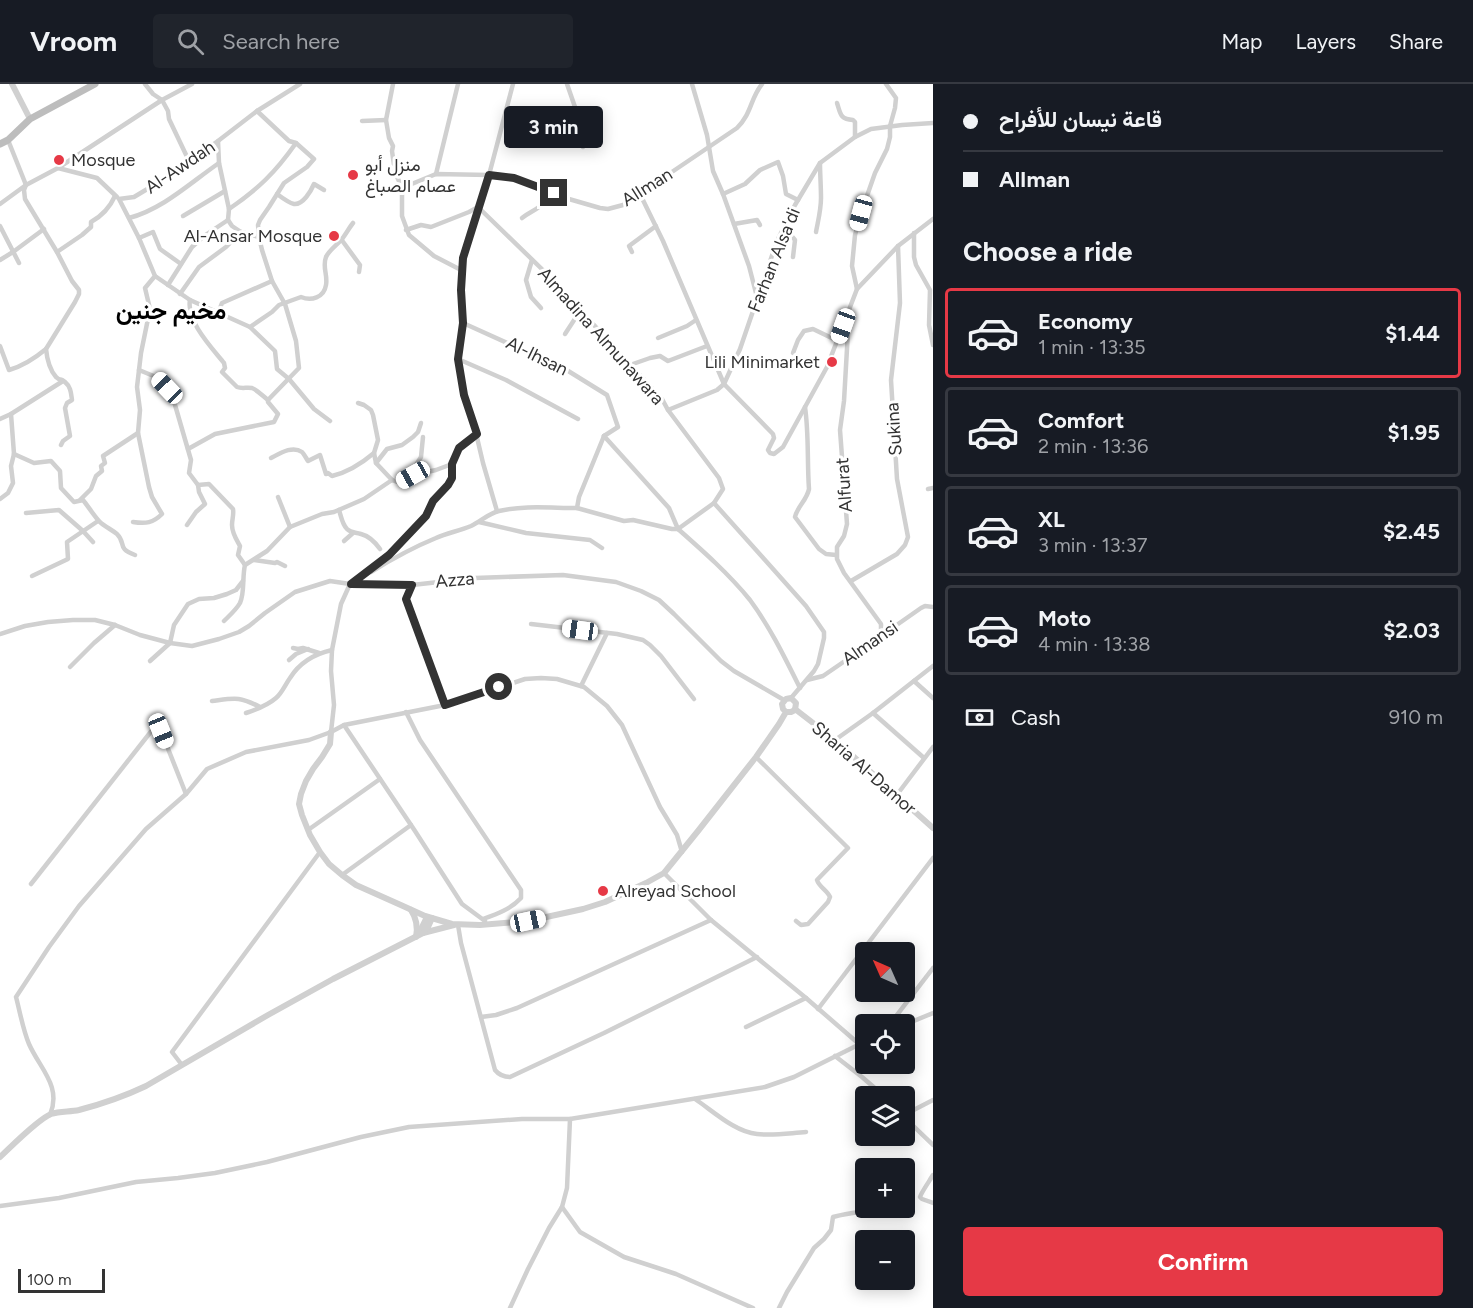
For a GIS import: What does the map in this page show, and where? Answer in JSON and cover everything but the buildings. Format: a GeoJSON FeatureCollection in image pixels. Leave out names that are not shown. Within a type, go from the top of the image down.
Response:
{"type":"FeatureCollection","features":[{"type":"Feature","properties":{"kind":"main road"},"geometry":{"type":"LineString","coordinates":[[0,144],[8,140],[30,119],[95,84]]}},
{"type":"Feature","properties":{"kind":"street"},"geometry":{"type":"LineString","coordinates":[[12,84],[30,119]]}},
{"type":"Feature","properties":{"kind":"street"},"geometry":{"type":"LineString","coordinates":[[145,84],[162,100],[189,161]]}},
{"type":"Feature","properties":{"kind":"street"},"geometry":{"type":"LineString","coordinates":[[0,204],[26,185],[58,168],[162,100],[192,84]]}},
{"type":"Feature","properties":{"kind":"street","name":"Al-Awdah"},"geometry":{"type":"LineString","coordinates":[[117,197],[134,196],[154,185],[257,111],[300,84]]}},
{"type":"Feature","properties":{"kind":"street"},"geometry":{"type":"LineString","coordinates":[[393,84],[386,120],[393,146],[395,172],[402,188],[402,216],[406,230],[434,256],[461,270]]}},
{"type":"Feature","properties":{"kind":"street"},"geometry":{"type":"LineString","coordinates":[[436,174],[458,84]]}},
{"type":"Feature","properties":{"kind":"street"},"geometry":{"type":"LineString","coordinates":[[498,511],[464,395],[458,359],[463,323],[461,270],[513,84]]}},
{"type":"Feature","properties":{"kind":"street"},"geometry":{"type":"LineString","coordinates":[[567,84],[575,107],[583,147]]}},
{"type":"Feature","properties":{"kind":"street"},"geometry":{"type":"LineString","coordinates":[[692,84],[713,171],[749,266],[757,297]]}},
{"type":"Feature","properties":{"kind":"street","name":"AlIman"},"geometry":{"type":"LineString","coordinates":[[402,188],[436,174],[489,175],[514,178],[562,197],[590,205],[608,209],[623,206],[737,128],[751,109],[757,90],[762,84]]}},
{"type":"Feature","properties":{"kind":"street"},"geometry":{"type":"LineString","coordinates":[[857,289],[852,266],[855,235],[874,172],[890,137],[890,126],[895,108],[896,98],[886,84]]}},
{"type":"Feature","properties":{"kind":"street"},"geometry":{"type":"LineString","coordinates":[[837,103],[840,115],[846,120],[855,122],[855,137]]}},
{"type":"Feature","properties":{"kind":"street"},"geometry":{"type":"LineString","coordinates":[[257,111],[289,141],[296,143],[314,159],[307,167],[284,183],[258,225],[262,250],[272,281],[285,304],[300,364],[299,368],[268,400]]}},
{"type":"Feature","properties":{"kind":"street"},"geometry":{"type":"LineString","coordinates":[[362,121],[386,120]]}},
{"type":"Feature","properties":{"kind":"street","name":"Farhan Alsa'di"},"geometry":{"type":"LineString","coordinates":[[724,384],[740,349],[777,241],[820,163],[855,137],[871,129],[933,123]]}},
{"type":"Feature","properties":{"kind":"street"},"geometry":{"type":"LineString","coordinates":[[0,346],[9,370],[28,363],[46,349],[79,294],[79,290],[25,199],[26,185],[8,140]]}},
{"type":"Feature","properties":{"kind":"street"},"geometry":{"type":"LineString","coordinates":[[218,141],[219,163],[229,209],[228,220],[241,232],[259,237]]}},
{"type":"Feature","properties":{"kind":"street"},"geometry":{"type":"LineString","coordinates":[[229,209],[263,183],[296,143]]}},
{"type":"Feature","properties":{"kind":"street"},"geometry":{"type":"LineString","coordinates":[[723,194],[745,184],[760,170],[778,162],[786,195],[798,200]]}},
{"type":"Feature","properties":{"kind":"street"},"geometry":{"type":"LineString","coordinates":[[129,218],[158,207],[219,163]]}},
{"type":"Feature","properties":{"kind":"street"},"geometry":{"type":"LineString","coordinates":[[816,232],[821,197],[820,163]]}},
{"type":"Feature","properties":{"kind":"street"},"geometry":{"type":"LineString","coordinates":[[58,168],[97,178],[117,197],[139,238],[154,276],[190,300],[250,327],[275,351],[277,369],[289,379],[314,409],[330,421]]}},
{"type":"Feature","properties":{"kind":"street"},"geometry":{"type":"LineString","coordinates":[[277,194],[293,204],[303,199],[314,184],[324,190]]}},
{"type":"Feature","properties":{"kind":"street"},"geometry":{"type":"LineString","coordinates":[[183,216],[225,191]]}},
{"type":"Feature","properties":{"kind":"street"},"geometry":{"type":"LineString","coordinates":[[522,218],[554,193]]}},
{"type":"Feature","properties":{"kind":"street"},"geometry":{"type":"LineString","coordinates":[[640,194],[724,384],[773,434],[774,438],[768,449],[771,454],[777,453],[783,447],[827,367],[857,289],[898,246],[933,219]]}},
{"type":"Feature","properties":{"kind":"street"},"geometry":{"type":"LineString","coordinates":[[57,252],[91,227],[92,222],[98,219],[117,197]]}},
{"type":"Feature","properties":{"kind":"street"},"geometry":{"type":"LineString","coordinates":[[406,230],[421,225],[431,227],[478,207]]}},
{"type":"Feature","properties":{"kind":"street","name":"Almadina Almunawara"},"geometry":{"type":"LineString","coordinates":[[478,207],[532,260],[662,399],[721,481],[723,490],[714,503]]}},
{"type":"Feature","properties":{"kind":"street"},"geometry":{"type":"LineString","coordinates":[[168,285],[197,243],[228,220]]}},
{"type":"Feature","properties":{"kind":"street"},"geometry":{"type":"LineString","coordinates":[[734,224],[758,220],[760,225]]}},
{"type":"Feature","properties":{"kind":"street"},"geometry":{"type":"LineString","coordinates":[[250,327],[279,305],[301,297],[308,300],[319,297],[326,285],[324,264],[327,254],[342,239],[352,223]]}},
{"type":"Feature","properties":{"kind":"street"},"geometry":{"type":"LineString","coordinates":[[0,226],[19,263]]}},
{"type":"Feature","properties":{"kind":"street"},"geometry":{"type":"LineString","coordinates":[[632,252],[629,246],[656,226]]}},
{"type":"Feature","properties":{"kind":"street"},"geometry":{"type":"LineString","coordinates":[[784,227],[795,240],[793,257]]}},
{"type":"Feature","properties":{"kind":"street"},"geometry":{"type":"LineString","coordinates":[[0,260],[44,229]]}},
{"type":"Feature","properties":{"kind":"street"},"geometry":{"type":"LineString","coordinates":[[139,238],[153,232],[160,249],[182,264]]}},
{"type":"Feature","properties":{"kind":"street"},"geometry":{"type":"LineString","coordinates":[[180,294],[199,267],[226,247],[241,232]]}},
{"type":"Feature","properties":{"kind":"street"},"geometry":{"type":"LineString","coordinates":[[914,233],[916,265],[930,290],[929,325],[933,345]]}},
{"type":"Feature","properties":{"kind":"street"},"geometry":{"type":"LineString","coordinates":[[342,239],[360,265],[359,272]]}},
{"type":"Feature","properties":{"kind":"street","name":"Sukina"},"geometry":{"type":"LineString","coordinates":[[851,581],[900,552],[908,537],[897,479],[891,380],[900,303],[898,246]]}},
{"type":"Feature","properties":{"kind":"street"},"geometry":{"type":"LineString","coordinates":[[532,260],[526,280],[531,297],[541,308]]}},
{"type":"Feature","properties":{"kind":"street"},"geometry":{"type":"LineString","coordinates":[[134,522],[144,524],[155,521],[162,514],[152,497],[138,433],[140,410],[137,387],[150,309],[145,288],[154,276]]}},
{"type":"Feature","properties":{"kind":"street"},"geometry":{"type":"LineString","coordinates":[[218,313],[222,303],[272,281]]}},
{"type":"Feature","properties":{"kind":"street"},"geometry":{"type":"LineString","coordinates":[[188,449],[215,434],[274,422],[278,414],[268,400],[253,389],[240,389],[222,372],[225,368],[224,363],[197,327],[189,306],[190,300]]}},
{"type":"Feature","properties":{"kind":"street"},"geometry":{"type":"LineString","coordinates":[[566,334],[580,311]]}},
{"type":"Feature","properties":{"kind":"street","name":"Alfurat"},"geometry":{"type":"LineString","coordinates":[[836,555],[847,524],[840,429],[849,311]]}},
{"type":"Feature","properties":{"kind":"street"},"geometry":{"type":"LineString","coordinates":[[658,338],[696,320]]}},
{"type":"Feature","properties":{"kind":"street","name":"Al-Ihsan"},"geometry":{"type":"LineString","coordinates":[[463,323],[565,369],[607,395],[618,427],[604,436]]}},
{"type":"Feature","properties":{"kind":"street"},"geometry":{"type":"LineString","coordinates":[[793,352],[804,331],[813,329],[838,341]]}},
{"type":"Feature","properties":{"kind":"street"},"geometry":{"type":"LineString","coordinates":[[630,365],[660,356],[668,361],[707,346]]}},
{"type":"Feature","properties":{"kind":"street"},"geometry":{"type":"LineString","coordinates":[[46,349],[49,365],[70,390],[72,400],[65,408],[70,436],[61,445]]}},
{"type":"Feature","properties":{"kind":"street"},"geometry":{"type":"LineString","coordinates":[[458,359],[506,380],[578,419]]}},
{"type":"Feature","properties":{"kind":"street"},"geometry":{"type":"LineString","coordinates":[[139,370],[156,377],[173,398],[191,460],[189,473],[198,485],[205,504],[187,525]]}},
{"type":"Feature","properties":{"kind":"street"},"geometry":{"type":"LineString","coordinates":[[0,419],[63,381]]}},
{"type":"Feature","properties":{"kind":"street"},"geometry":{"type":"LineString","coordinates":[[668,410],[717,390],[724,384]]}},
{"type":"Feature","properties":{"kind":"street"},"geometry":{"type":"LineString","coordinates":[[358,403],[364,405],[373,415],[378,440],[374,453],[376,463],[392,480],[400,483],[413,475],[452,464]]}},
{"type":"Feature","properties":{"kind":"street"},"geometry":{"type":"LineString","coordinates":[[805,407],[808,428],[809,489],[808,496],[795,516],[819,549],[826,554],[836,555],[842,569],[881,624],[881,634],[874,641]]}},
{"type":"Feature","properties":{"kind":"street"},"geometry":{"type":"LineString","coordinates":[[0,499],[8,493],[13,483],[11,466],[14,454],[11,414]]}},
{"type":"Feature","properties":{"kind":"street"},"geometry":{"type":"LineString","coordinates":[[376,463],[387,449],[402,445],[414,437],[421,423]]}},
{"type":"Feature","properties":{"kind":"street"},"geometry":{"type":"LineString","coordinates":[[14,454],[34,463],[51,460],[60,471],[61,488],[74,502],[80,500],[91,489],[96,476],[102,471],[101,466],[105,463],[103,456],[138,433]]}},
{"type":"Feature","properties":{"kind":"street"},"geometry":{"type":"LineString","coordinates":[[458,925],[429,918],[356,885],[342,875],[320,852],[308,830],[299,804],[301,794],[313,769],[330,744],[334,705],[332,650],[341,604],[351,584],[389,555],[426,516],[433,501],[452,478],[452,464],[459,448],[477,434]]}},
{"type":"Feature","properties":{"kind":"street"},"geometry":{"type":"LineString","coordinates":[[577,508],[579,497],[604,436],[669,508],[678,529],[751,602],[769,629],[800,688]]}},
{"type":"Feature","properties":{"kind":"street"},"geometry":{"type":"LineString","coordinates":[[413,475],[421,457],[423,437]]}},
{"type":"Feature","properties":{"kind":"street"},"geometry":{"type":"LineString","coordinates":[[271,458],[289,450],[302,452],[308,461],[320,455],[326,474],[332,476],[349,471],[374,453]]}},
{"type":"Feature","properties":{"kind":"street"},"geometry":{"type":"LineString","coordinates":[[245,565],[267,551],[290,527],[364,499],[392,480]]}},
{"type":"Feature","properties":{"kind":"street"},"geometry":{"type":"LineString","coordinates":[[198,485],[209,484],[233,509],[232,527],[240,546],[238,555],[245,565],[243,594],[235,610],[224,621]]}},
{"type":"Feature","properties":{"kind":"street"},"geometry":{"type":"LineString","coordinates":[[278,497],[290,527]]}},
{"type":"Feature","properties":{"kind":"street"},"geometry":{"type":"LineString","coordinates":[[80,500],[91,510],[98,521],[121,538],[124,550],[135,555]]}},
{"type":"Feature","properties":{"kind":"street"},"geometry":{"type":"LineString","coordinates":[[351,584],[392,559],[438,537],[479,522],[498,511],[533,507],[577,508],[624,521],[633,520],[678,529],[714,503],[806,606],[822,630],[824,638],[822,652],[814,671],[782,706],[786,712]]}},
{"type":"Feature","properties":{"kind":"street"},"geometry":{"type":"LineString","coordinates":[[26,513],[59,510],[93,542]]}},
{"type":"Feature","properties":{"kind":"street"},"geometry":{"type":"LineString","coordinates":[[339,510],[347,529],[353,533],[368,536],[380,549]]}},
{"type":"Feature","properties":{"kind":"street"},"geometry":{"type":"LineString","coordinates":[[32,576],[68,559],[67,542],[98,521]]}},
{"type":"Feature","properties":{"kind":"street"},"geometry":{"type":"LineString","coordinates":[[479,522],[526,533],[590,540],[602,548]]}},
{"type":"Feature","properties":{"kind":"street"},"geometry":{"type":"LineString","coordinates":[[344,541],[353,533]]}},
{"type":"Feature","properties":{"kind":"street"},"geometry":{"type":"LineString","coordinates":[[254,560],[277,562],[285,566]]}},
{"type":"Feature","properties":{"kind":"street","name":"Azza"},"geometry":{"type":"LineString","coordinates":[[0,634],[24,626],[73,620],[95,620],[140,635],[192,646],[239,632],[295,592],[330,581],[351,584],[412,585],[475,578],[563,575],[616,582],[659,600],[734,671],[788,699]]}},
{"type":"Feature","properties":{"kind":"street"},"geometry":{"type":"LineString","coordinates":[[150,661],[170,643],[174,626],[188,604],[199,599],[227,594],[236,590],[243,581]]}},
{"type":"Feature","properties":{"kind":"street"},"geometry":{"type":"LineString","coordinates":[[412,585],[406,599],[445,705]]}},
{"type":"Feature","properties":{"kind":"street","name":"Almansi"},"geometry":{"type":"LineString","coordinates":[[807,680],[823,676],[921,608],[933,607]]}},
{"type":"Feature","properties":{"kind":"street"},"geometry":{"type":"LineString","coordinates":[[531,624],[607,633],[643,640],[661,656],[694,699]]}},
{"type":"Feature","properties":{"kind":"street"},"geometry":{"type":"LineString","coordinates":[[70,667],[115,626]]}},
{"type":"Feature","properties":{"kind":"street"},"geometry":{"type":"LineString","coordinates":[[581,686],[607,633]]}},
{"type":"Feature","properties":{"kind":"street"},"geometry":{"type":"LineString","coordinates":[[293,648],[308,649],[319,653]]}},
{"type":"Feature","properties":{"kind":"street"},"geometry":{"type":"LineString","coordinates":[[289,660],[308,649]]}},
{"type":"Feature","properties":{"kind":"street"},"geometry":{"type":"LineString","coordinates":[[246,713],[275,699],[297,668],[319,653],[332,650]]}},
{"type":"Feature","properties":{"kind":"street"},"geometry":{"type":"LineString","coordinates":[[835,740],[933,666]]}},
{"type":"Feature","properties":{"kind":"street"},"geometry":{"type":"LineString","coordinates":[[50,1115],[55,1100],[53,1089],[29,1043],[16,997],[79,906],[146,829],[186,794],[207,769],[246,752],[309,740],[344,725],[445,705],[525,679],[557,679],[581,686],[595,695],[622,725],[660,807],[677,834],[682,852]]}},
{"type":"Feature","properties":{"kind":"street"},"geometry":{"type":"LineString","coordinates":[[914,681],[933,698]]}},
{"type":"Feature","properties":{"kind":"street"},"geometry":{"type":"LineString","coordinates":[[212,701],[244,699],[260,707]]}},
{"type":"Feature","properties":{"kind":"street"},"geometry":{"type":"LineString","coordinates":[[786,712],[795,709],[796,703],[788,699]]}},
{"type":"Feature","properties":{"kind":"street","name":"Sharia Al-Damor"},"geometry":{"type":"LineString","coordinates":[[795,709],[835,740],[933,828]]}},
{"type":"Feature","properties":{"kind":"street"},"geometry":{"type":"LineString","coordinates":[[406,712],[420,740],[521,890],[521,898],[514,905],[483,919]]}},
{"type":"Feature","properties":{"kind":"street"},"geometry":{"type":"LineString","coordinates":[[0,1157],[50,1115],[78,1110],[129,1094],[146,1086],[333,979],[419,935],[458,925],[528,921],[583,909],[605,902],[664,873],[756,757],[786,712]]}},
{"type":"Feature","properties":{"kind":"street"},"geometry":{"type":"LineString","coordinates":[[873,713],[924,758]]}},
{"type":"Feature","properties":{"kind":"street"},"geometry":{"type":"LineString","coordinates":[[344,725],[462,904],[489,924]]}},
{"type":"Feature","properties":{"kind":"street"},"geometry":{"type":"LineString","coordinates":[[31,884],[153,729],[158,727],[161,731],[186,794]]}},
{"type":"Feature","properties":{"kind":"street"},"geometry":{"type":"LineString","coordinates":[[896,796],[933,747]]}},
{"type":"Feature","properties":{"kind":"street"},"geometry":{"type":"LineString","coordinates":[[756,757],[848,848],[818,880],[819,884],[829,893],[828,902],[808,924],[803,925],[796,921]]}},
{"type":"Feature","properties":{"kind":"street"},"geometry":{"type":"LineString","coordinates":[[308,830],[380,779]]}},
{"type":"Feature","properties":{"kind":"street"},"geometry":{"type":"LineString","coordinates":[[342,875],[411,825]]}},
{"type":"Feature","properties":{"kind":"street"},"geometry":{"type":"LineString","coordinates":[[182,1065],[172,1052],[320,852]]}},
{"type":"Feature","properties":{"kind":"street"},"geometry":{"type":"LineString","coordinates":[[818,1009],[933,858]]}},
{"type":"Feature","properties":{"kind":"street"},"geometry":{"type":"LineString","coordinates":[[664,873],[711,920],[855,1041]]}},
{"type":"Feature","properties":{"kind":"street"},"geometry":{"type":"LineString","coordinates":[[411,910],[419,935]]}},
{"type":"Feature","properties":{"kind":"street"},"geometry":{"type":"LineString","coordinates":[[419,935],[428,927],[429,918]]}},
{"type":"Feature","properties":{"kind":"street"},"geometry":{"type":"LineString","coordinates":[[481,1017],[517,1008],[711,920]]}},
{"type":"Feature","properties":{"kind":"street"},"geometry":{"type":"LineString","coordinates":[[458,925],[495,1070],[504,1077],[510,1077],[604,1033],[757,957]]}},
{"type":"Feature","properties":{"kind":"street"},"geometry":{"type":"LineString","coordinates":[[898,1014],[933,968]]}},
{"type":"Feature","properties":{"kind":"street"},"geometry":{"type":"LineString","coordinates":[[746,1027],[806,998]]}},
{"type":"Feature","properties":{"kind":"street"},"geometry":{"type":"LineString","coordinates":[[915,1020],[933,1013]]}},
{"type":"Feature","properties":{"kind":"street"},"geometry":{"type":"LineString","coordinates":[[0,1206],[58,1198],[136,1182],[216,1173],[410,1127],[522,1119],[570,1119],[765,1087],[794,1077],[855,1046]]}},
{"type":"Feature","properties":{"kind":"street"},"geometry":{"type":"LineString","coordinates":[[835,1056],[872,1086]]}},
{"type":"Feature","properties":{"kind":"street"},"geometry":{"type":"LineString","coordinates":[[695,1099],[731,1125],[746,1132],[763,1135],[806,1132]]}},
{"type":"Feature","properties":{"kind":"street"},"geometry":{"type":"LineString","coordinates":[[915,1110],[933,1100]]}},
{"type":"Feature","properties":{"kind":"street"},"geometry":{"type":"LineString","coordinates":[[510,1308],[549,1228],[562,1207],[567,1188],[570,1119]]}},
{"type":"Feature","properties":{"kind":"street"},"geometry":{"type":"LineString","coordinates":[[915,1127],[933,1145]]}},
{"type":"Feature","properties":{"kind":"street"},"geometry":{"type":"LineString","coordinates":[[933,1175],[920,1197],[933,1203]]}},
{"type":"Feature","properties":{"kind":"street"},"geometry":{"type":"LineString","coordinates":[[562,1207],[580,1232],[624,1257],[676,1274],[753,1308]]}},
{"type":"Feature","properties":{"kind":"street"},"geometry":{"type":"LineString","coordinates":[[779,1308],[814,1248],[831,1230],[833,1217],[855,1212]]}},
{"type":"Feature","properties":{"kind":"place","name":"Mosque"},"geometry":{"type":"Point","coordinates":[59,160]}},
{"type":"Feature","properties":{"kind":"place","name":"منزل أبو عصام الصباغ"},"geometry":{"type":"Point","coordinates":[353,175]}},
{"type":"Feature","properties":{"kind":"place","name":"Al-Ansar Mosque"},"geometry":{"type":"Point","coordinates":[334,236]}},
{"type":"Feature","properties":{"kind":"place","name":"Lili Minimarket"},"geometry":{"type":"Point","coordinates":[832,362]}},
{"type":"Feature","properties":{"kind":"place","name":"Alreyad School"},"geometry":{"type":"Point","coordinates":[603,891]}},
{"type":"Feature","properties":{"kind":"district","name":"مخيم جنين"},"geometry":{"type":"Point","coordinates":[171,311]}},
{"type":"Feature","properties":{"kind":"route"},"geometry":{"type":"LineString","coordinates":[[499,687],[445,705],[406,599],[412,585],[351,584],[389,555],[426,516],[433,501],[452,478],[452,464],[459,448],[477,434],[464,395],[458,359],[463,323],[461,270],[489,175],[514,178],[554,193]]}}]}
